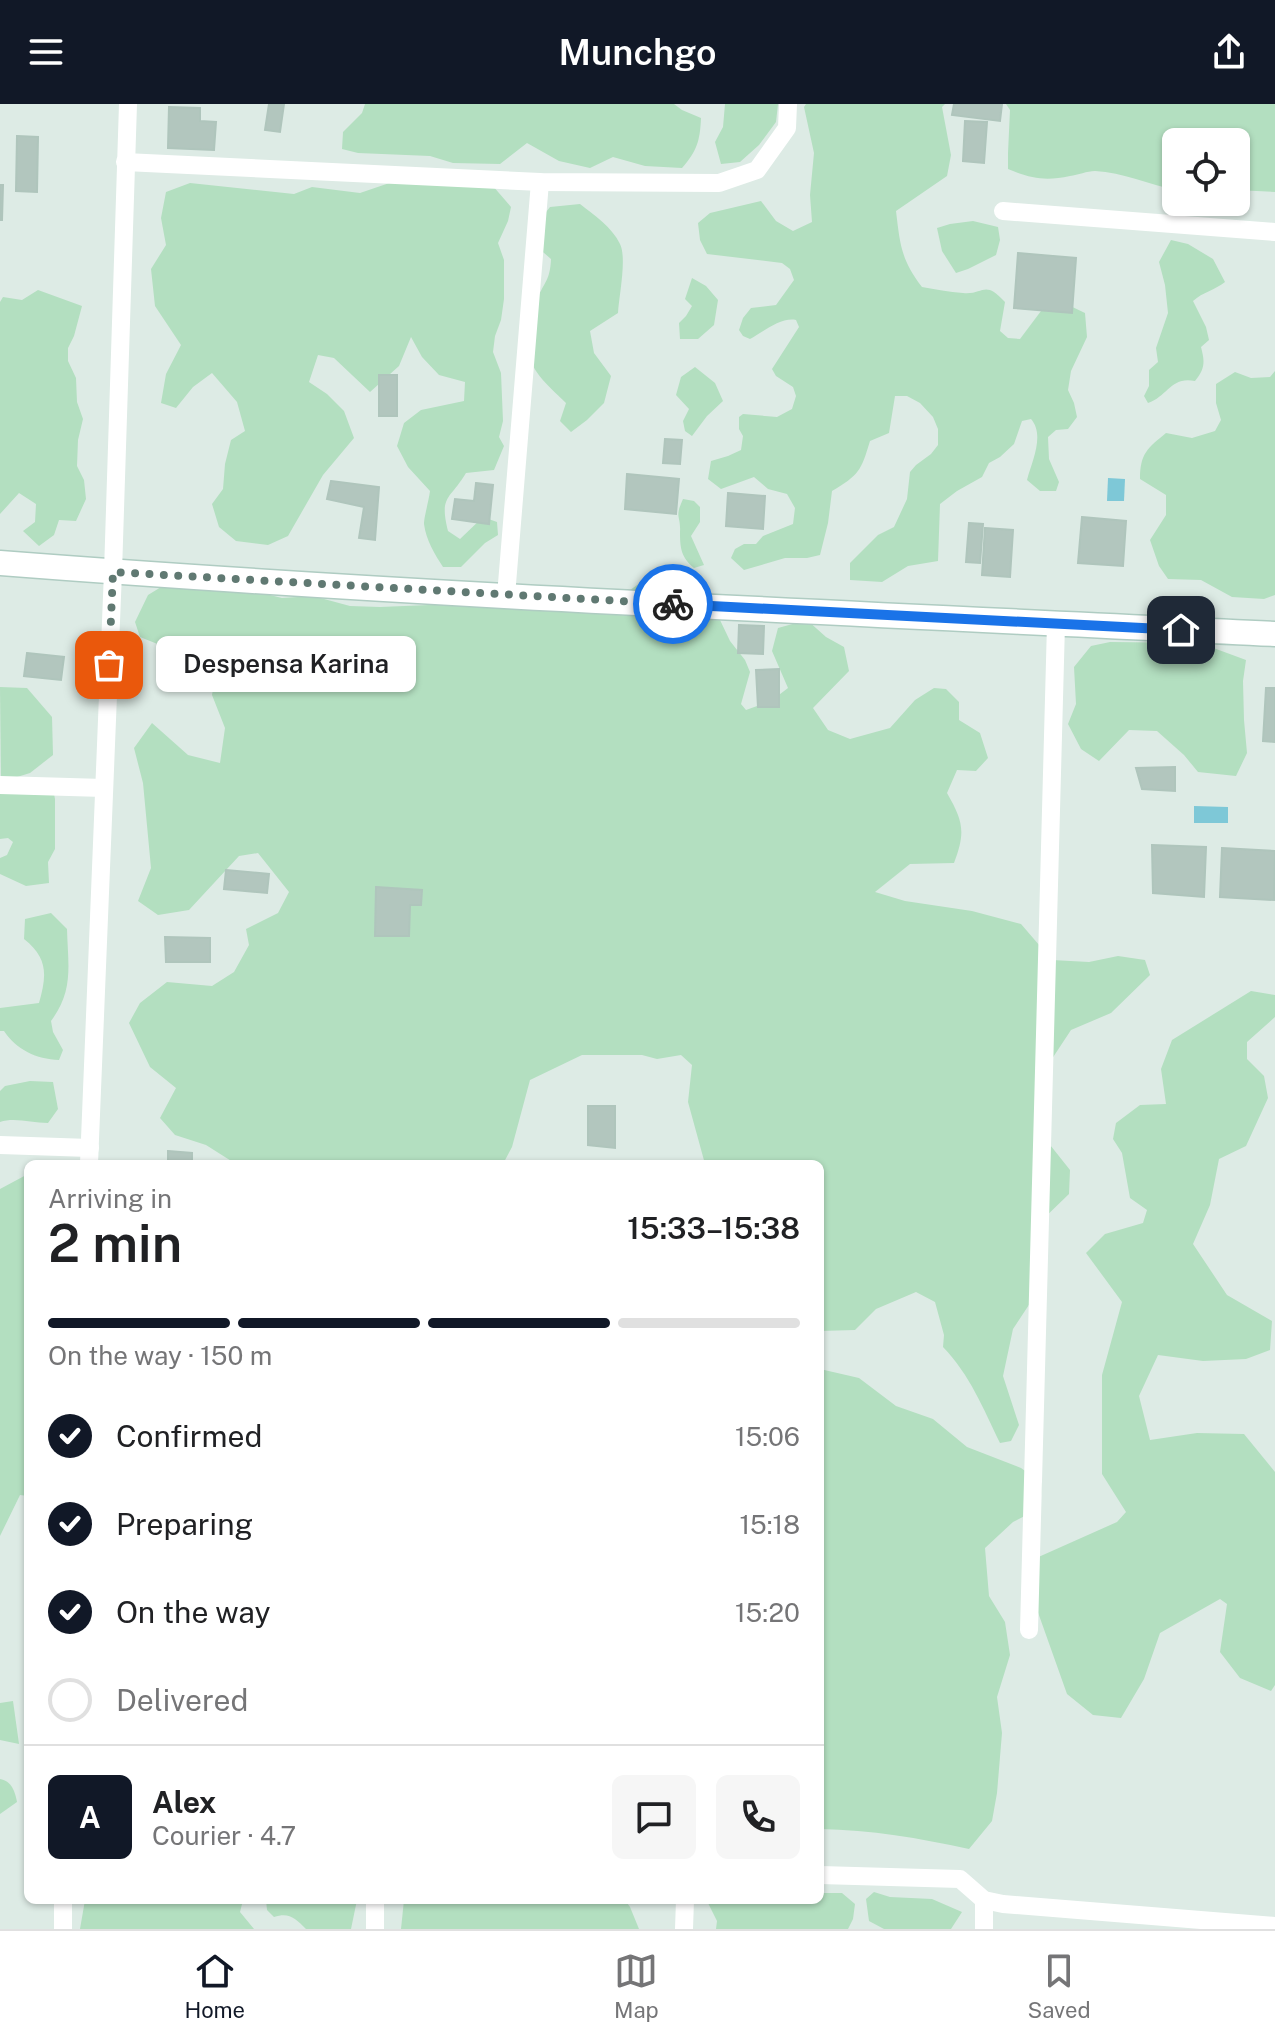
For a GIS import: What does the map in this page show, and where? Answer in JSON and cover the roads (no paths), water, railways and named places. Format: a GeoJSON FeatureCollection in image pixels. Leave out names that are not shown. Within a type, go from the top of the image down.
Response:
{"type":"FeatureCollection","features":[{"type":"Feature","properties":{"kind":"street"},"geometry":{"type":"LineString","coordinates":[[0,1145],[89,1156],[128,104]]}},
{"type":"Feature","properties":{"kind":"street"},"geometry":{"type":"LineString","coordinates":[[125,162],[540,182],[719,183],[757,170],[787,128],[788,104]]}},
{"type":"Feature","properties":{"kind":"street"},"geometry":{"type":"LineString","coordinates":[[506,596],[540,182]]}},
{"type":"Feature","properties":{"kind":"street"},"geometry":{"type":"LineString","coordinates":[[1003,211],[1275,232]]}},
{"type":"Feature","properties":{"kind":"street"},"geometry":{"type":"LineString","coordinates":[[0,563],[506,596],[1275,634]]}},
{"type":"Feature","properties":{"kind":"street"},"geometry":{"type":"LineString","coordinates":[[1029,1630],[1056,624]]}},
{"type":"Feature","properties":{"kind":"street"},"geometry":{"type":"LineString","coordinates":[[0,785],[104,788]]}},
{"type":"Feature","properties":{"kind":"street"},"geometry":{"type":"LineString","coordinates":[[824,1875],[960,1879],[984,1900],[1003,1904],[1275,1926]]}},
{"type":"Feature","properties":{"kind":"street"},"geometry":{"type":"LineString","coordinates":[[984,1900],[984,1929]]}},
{"type":"Feature","properties":{"kind":"street"},"geometry":{"type":"LineString","coordinates":[[63,1904],[63,1929]]}},
{"type":"Feature","properties":{"kind":"street"},"geometry":{"type":"LineString","coordinates":[[375,1904],[375,1929]]}},
{"type":"Feature","properties":{"kind":"street"},"geometry":{"type":"LineString","coordinates":[[684,1929],[685,1904]]}},
{"type":"Feature","properties":{"kind":"water"},"geometry":{"type":"Polygon","coordinates":[[[1108,478],[1125,479],[1124,501],[1107,501],[1108,478]]]}},
{"type":"Feature","properties":{"kind":"water"},"geometry":{"type":"Polygon","coordinates":[[[1194,806],[1228,807],[1228,823],[1194,823],[1194,806]]]}},
{"type":"Feature","properties":{"kind":"place","name":"Despensa Karina"},"geometry":{"type":"Point","coordinates":[109,665]}}]}
